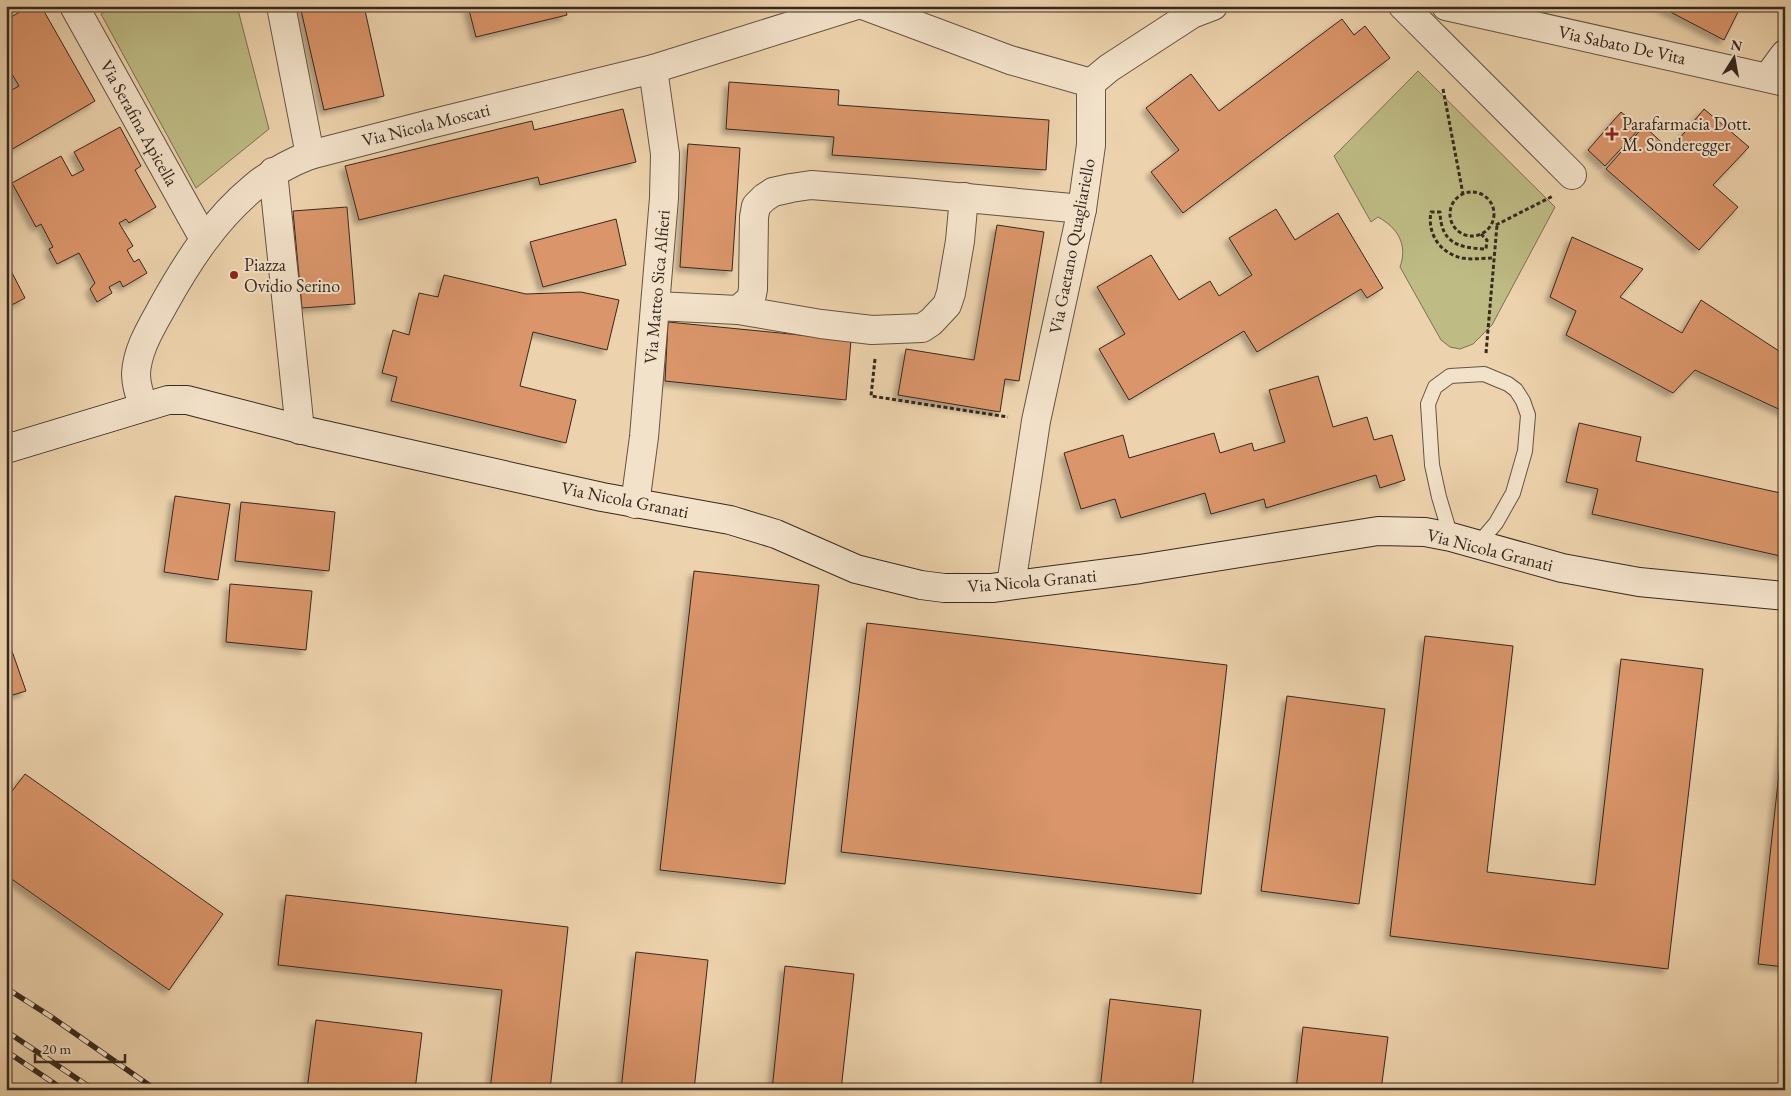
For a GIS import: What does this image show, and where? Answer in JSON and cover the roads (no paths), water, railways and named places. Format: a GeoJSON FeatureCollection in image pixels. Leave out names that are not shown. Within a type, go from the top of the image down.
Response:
{"type":"FeatureCollection","features":[{"type":"Feature","properties":{"kind":"street","name":"Via Serafina Apicella"},"geometry":{"type":"LineString","coordinates":[[74,6],[204,239]]}},
{"type":"Feature","properties":{"kind":"street"},"geometry":{"type":"LineString","coordinates":[[281,6],[310,155]]}},
{"type":"Feature","properties":{"kind":"street","name":"Via Nicola Moscati"},"geometry":{"type":"LineString","coordinates":[[144,408],[138,392],[136,374],[141,352],[149,331],[181,274],[204,239],[253,188],[273,172],[310,155],[653,69],[854,6]]}},
{"type":"Feature","properties":{"kind":"street"},"geometry":{"type":"LineString","coordinates":[[865,6],[1010,60],[1091,83],[1109,68],[1192,14],[1213,6]]}},
{"type":"Feature","properties":{"kind":"street"},"geometry":{"type":"LineString","coordinates":[[1403,6],[1572,175]]}},
{"type":"Feature","properties":{"kind":"street","name":"Via Sabato De Vita"},"geometry":{"type":"LineString","coordinates":[[1446,6],[1777,80]]}},
{"type":"Feature","properties":{"kind":"street"},"geometry":{"type":"LineString","coordinates":[[1777,80],[1785,54]]}},
{"type":"Feature","properties":{"kind":"street","name":"Via Matteo Sica Alfieri"},"geometry":{"type":"LineString","coordinates":[[635,504],[644,437],[664,198],[665,154],[653,69]]}},
{"type":"Feature","properties":{"kind":"street","name":"Via Gaetano Quagliariello"},"geometry":{"type":"LineString","coordinates":[[1011,585],[1036,421],[1082,209],[1091,145],[1091,83]]}},
{"type":"Feature","properties":{"kind":"street"},"geometry":{"type":"LineString","coordinates":[[273,172],[300,430]]}},
{"type":"Feature","properties":{"kind":"street"},"geometry":{"type":"LineString","coordinates":[[738,310],[751,299],[753,289],[754,217],[756,206],[773,192],[811,185],[1082,209]]}},
{"type":"Feature","properties":{"kind":"street"},"geometry":{"type":"LineString","coordinates":[[656,306],[738,310],[821,324],[879,330],[922,328],[931,322],[947,305],[951,293],[960,241],[964,198]]}},
{"type":"Feature","properties":{"kind":"street","name":"Via Nicola Granati"},"geometry":{"type":"LineString","coordinates":[[6,449],[168,400],[186,400],[300,430],[635,504],[739,523],[776,534],[856,569],[944,588],[992,588],[1140,569],[1378,531],[1425,532],[1451,537],[1562,568],[1639,582],[1785,596]]}},
{"type":"Feature","properties":{"kind":"lane"},"geometry":{"type":"LineString","coordinates":[[1451,537],[1432,465],[1428,404],[1435,387],[1450,376],[1484,374],[1508,384],[1516,390],[1528,414],[1525,451],[1513,493],[1496,523],[1478,544]]}},
{"type":"Feature","properties":{"kind":"railway"},"geometry":{"type":"LineString","coordinates":[[6,988],[50,1016],[156,1090]]}},
{"type":"Feature","properties":{"kind":"railway"},"geometry":{"type":"LineString","coordinates":[[6,1031],[94,1090]]}},
{"type":"Feature","properties":{"kind":"railway"},"geometry":{"type":"LineString","coordinates":[[6,1051],[64,1090]]}},
{"type":"Feature","properties":{"kind":"place","name":"Parafarmacia Dott. M. Sonderegger"},"geometry":{"type":"Point","coordinates":[1612,134]}},
{"type":"Feature","properties":{"kind":"place","name":"Piazza Ovidio Serino"},"geometry":{"type":"Point","coordinates":[234,275]}}]}
